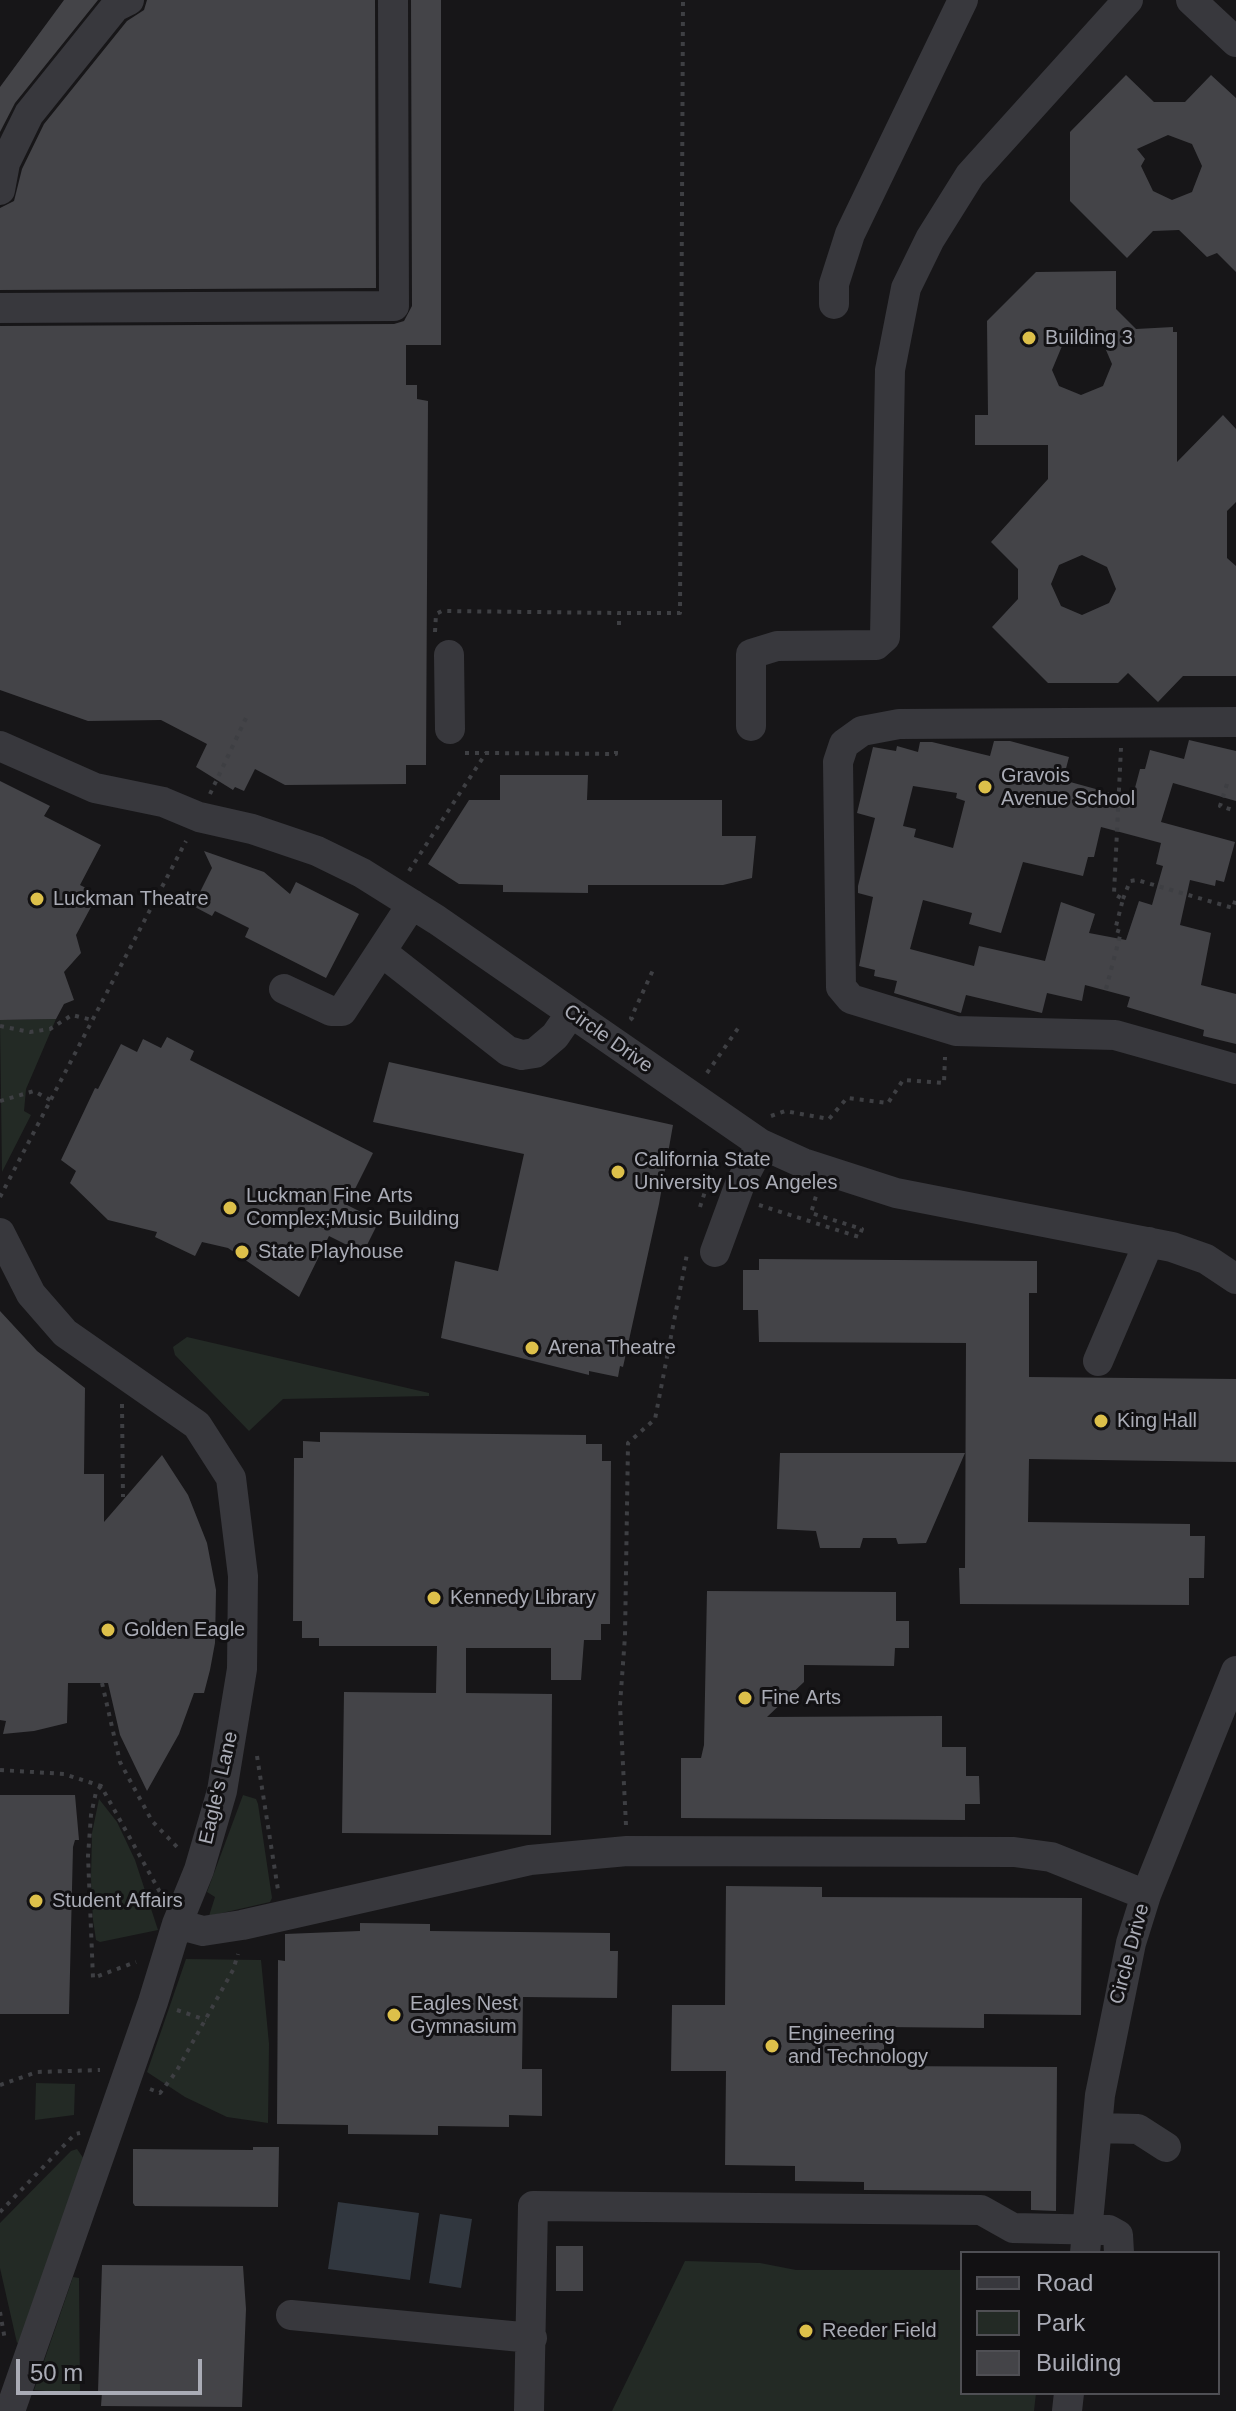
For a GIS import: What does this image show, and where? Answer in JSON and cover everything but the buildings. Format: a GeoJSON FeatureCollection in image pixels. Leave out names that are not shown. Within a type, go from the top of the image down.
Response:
{"type":"FeatureCollection","features":[{"type":"Feature","properties":{"kind":"street"},"geometry":{"type":"LineString","coordinates":[[0,190],[5,163],[29,114],[115,7],[129,0]]}},
{"type":"Feature","properties":{"kind":"street"},"geometry":{"type":"LineString","coordinates":[[0,308],[394,306],[393,0]]}},
{"type":"Feature","properties":{"kind":"street"},"geometry":{"type":"LineString","coordinates":[[834,304],[834,284],[850,234],[963,0]]}},
{"type":"Feature","properties":{"kind":"street"},"geometry":{"type":"LineString","coordinates":[[751,726],[751,654],[777,646],[876,645],[885,637],[890,370],[906,288],[930,239],[970,175],[1128,0]]}},
{"type":"Feature","properties":{"kind":"street"},"geometry":{"type":"LineString","coordinates":[[1191,0],[1236,42]]}},
{"type":"Feature","properties":{"kind":"street"},"geometry":{"type":"LineString","coordinates":[[442,645],[452,741]]}},
{"type":"Feature","properties":{"kind":"street"},"geometry":{"type":"LineString","coordinates":[[1236,722],[899,724],[862,731],[844,744],[838,762],[841,987],[851,999],[956,1031],[1115,1035],[1236,1069]]}},
{"type":"Feature","properties":{"kind":"street","name":"Circle Drive"},"geometry":{"type":"LineString","coordinates":[[0,746],[95,788],[163,802],[199,817],[252,829],[317,851],[412,904],[571,1013],[761,1132],[851,1181],[896,1193],[1149,1242],[1206,1259],[1236,1279]]}},
{"type":"Feature","properties":{"kind":"street"},"geometry":{"type":"LineString","coordinates":[[284,989],[331,1011],[342,1011],[383,953],[412,904]]}},
{"type":"Feature","properties":{"kind":"street"},"geometry":{"type":"LineString","coordinates":[[383,953],[508,1051],[522,1055],[535,1053],[555,1036],[571,1013]]}},
{"type":"Feature","properties":{"kind":"street"},"geometry":{"type":"LineString","coordinates":[[715,1252],[761,1132]]}},
{"type":"Feature","properties":{"kind":"street","name":"Eagle's Lane"},"geometry":{"type":"LineString","coordinates":[[0,1233],[31,1294],[65,1333],[197,1425],[231,1478],[243,1576],[242,1669],[222,1791],[199,1870],[173,1937],[10,2411]]}},
{"type":"Feature","properties":{"kind":"street"},"geometry":{"type":"LineString","coordinates":[[1098,1361],[1149,1242]]}},
{"type":"Feature","properties":{"kind":"street","name":"Circle Drive"},"geometry":{"type":"LineString","coordinates":[[1086,2242],[1097,2128],[1117,1998],[1146,1895],[1236,1671]]}},
{"type":"Feature","properties":{"kind":"street"},"geometry":{"type":"LineString","coordinates":[[173,1937],[242,1925],[530,1860],[627,1851],[1014,1852],[1051,1857],[1146,1895]]}},
{"type":"Feature","properties":{"kind":"street"},"geometry":{"type":"LineString","coordinates":[[1097,2128],[1138,2129],[1166,2147]]}},
{"type":"Feature","properties":{"kind":"street"},"geometry":{"type":"LineString","coordinates":[[529,2411],[533,2206],[981,2210],[1013,2228],[1086,2242],[1109,2230],[1118,2235],[1119,2251]]}},
{"type":"Feature","properties":{"kind":"street"},"geometry":{"type":"LineString","coordinates":[[291,2315],[532,2338]]}},
{"type":"Feature","properties":{"kind":"path"},"geometry":{"type":"LineString","coordinates":[[442,645],[436,614],[442,611],[680,613],[683,0]]}},
{"type":"Feature","properties":{"kind":"path"},"geometry":{"type":"LineString","coordinates":[[619,613],[619,625]]}},
{"type":"Feature","properties":{"kind":"path"},"geometry":{"type":"LineString","coordinates":[[0,1197],[199,817],[246,718]]}},
{"type":"Feature","properties":{"kind":"path"},"geometry":{"type":"LineString","coordinates":[[1123,722],[1114,894],[1123,899]]}},
{"type":"Feature","properties":{"kind":"path"},"geometry":{"type":"LineString","coordinates":[[452,741],[486,753],[616,754],[616,748]]}},
{"type":"Feature","properties":{"kind":"path"},"geometry":{"type":"LineString","coordinates":[[415,860],[486,753]]}},
{"type":"Feature","properties":{"kind":"path"},"geometry":{"type":"LineString","coordinates":[[1227,784],[1220,806],[1236,811]]}},
{"type":"Feature","properties":{"kind":"path"},"geometry":{"type":"LineString","coordinates":[[1106,989],[1121,932],[1115,930],[1130,881],[1137,880],[1233,908],[1236,898]]}},
{"type":"Feature","properties":{"kind":"path"},"geometry":{"type":"LineString","coordinates":[[641,1025],[631,1018],[653,970]]}},
{"type":"Feature","properties":{"kind":"path"},"geometry":{"type":"LineString","coordinates":[[0,1026],[30,1032],[50,1029],[72,1015],[92,1020]]}},
{"type":"Feature","properties":{"kind":"path"},"geometry":{"type":"LineString","coordinates":[[704,1078],[739,1027]]}},
{"type":"Feature","properties":{"kind":"path"},"geometry":{"type":"LineString","coordinates":[[761,1132],[785,1111],[829,1119],[847,1098],[888,1103],[903,1080],[944,1083],[945,1053]]}},
{"type":"Feature","properties":{"kind":"path"},"geometry":{"type":"LineString","coordinates":[[0,1101],[34,1091],[52,1101]]}},
{"type":"Feature","properties":{"kind":"path"},"geometry":{"type":"LineString","coordinates":[[699,1211],[718,1152]]}},
{"type":"Feature","properties":{"kind":"path"},"geometry":{"type":"LineString","coordinates":[[751,1216],[756,1204],[859,1237],[862,1229],[811,1213],[816,1194]]}},
{"type":"Feature","properties":{"kind":"path"},"geometry":{"type":"LineString","coordinates":[[627,1851],[620,1705],[625,1636],[628,1443],[655,1419],[687,1251],[715,1252]]}},
{"type":"Feature","properties":{"kind":"path"},"geometry":{"type":"LineString","coordinates":[[121,1371],[123,1497]]}},
{"type":"Feature","properties":{"kind":"path"},"geometry":{"type":"LineString","coordinates":[[102,1683],[120,1762],[152,1821],[199,1870]]}},
{"type":"Feature","properties":{"kind":"path"},"geometry":{"type":"LineString","coordinates":[[255,1746],[282,1916]]}},
{"type":"Feature","properties":{"kind":"path"},"geometry":{"type":"LineString","coordinates":[[0,1770],[64,1774],[101,1786],[173,1937],[93,1978],[88,1856],[91,1815],[96,1792],[101,1786]]}},
{"type":"Feature","properties":{"kind":"path"},"geometry":{"type":"LineString","coordinates":[[0,2085],[37,2072],[126,2075],[160,2093],[176,2072],[233,1970],[242,1925]]}},
{"type":"Feature","properties":{"kind":"path"},"geometry":{"type":"LineString","coordinates":[[0,2212],[75,2134],[109,2129]]}},
{"type":"Feature","properties":{"kind":"green space"},"geometry":{"type":"Polygon","coordinates":[[[56,1019],[26,1089],[24,1111],[31,1115],[2,1172],[0,1020],[56,1019]]]}},
{"type":"Feature","properties":{"kind":"green space"},"geometry":{"type":"Polygon","coordinates":[[[187,1337],[429,1393],[429,1396],[283,1399],[249,1431],[175,1355],[173,1347],[187,1337]]]}},
{"type":"Feature","properties":{"kind":"green space"},"geometry":{"type":"Polygon","coordinates":[[[243,1795],[256,1799],[258,1804],[272,1898],[270,1902],[209,1916],[215,1897],[207,1892],[243,1795]]]}},
{"type":"Feature","properties":{"kind":"green space"},"geometry":{"type":"Polygon","coordinates":[[[99,1799],[117,1822],[135,1860],[158,1930],[100,1942],[96,1940],[91,1878],[92,1833],[99,1799]]]}},
{"type":"Feature","properties":{"kind":"green space"},"geometry":{"type":"Polygon","coordinates":[[[186,1959],[261,1960],[269,2044],[268,2123],[227,2117],[185,2097],[147,2072],[186,1959]]]}},
{"type":"Feature","properties":{"kind":"green space"},"geometry":{"type":"Polygon","coordinates":[[[36,2083],[75,2084],[74,2115],[35,2120],[36,2083]]]}},
{"type":"Feature","properties":{"kind":"green space"},"geometry":{"type":"Polygon","coordinates":[[[77,2149],[84,2159],[21,2342],[17,2343],[0,2268],[0,2223],[71,2151],[77,2149]]]}},
{"type":"Feature","properties":{"kind":"green space","name":"Reeder Field"},"geometry":{"type":"Polygon","coordinates":[[[685,2261],[760,2263],[796,2270],[960,2270],[960,2395],[1036,2395],[1034,2411],[612,2411],[685,2261]]]}},
{"type":"Feature","properties":{"kind":"green space"},"geometry":{"type":"Polygon","coordinates":[[[73,2277],[79,2278],[80,2394],[34,2390],[73,2277]]]}},
{"type":"Feature","properties":{"kind":"shaded area"},"geometry":{"type":"Polygon","coordinates":[[[338,2202],[419,2213],[410,2280],[328,2269],[338,2202]]]}},
{"type":"Feature","properties":{"kind":"shaded area"},"geometry":{"type":"Polygon","coordinates":[[[440,2214],[472,2219],[461,2288],[429,2283],[440,2214]]]}},
{"type":"Feature","properties":{"kind":"place","name":"Building 3"},"geometry":{"type":"Point","coordinates":[1029,338]}},
{"type":"Feature","properties":{"kind":"place","name":"Gravois Avenue School"},"geometry":{"type":"Point","coordinates":[985,787]}},
{"type":"Feature","properties":{"kind":"place","name":"Luckman Theatre"},"geometry":{"type":"Point","coordinates":[37,899]}},
{"type":"Feature","properties":{"kind":"place","name":"California State University Los Angeles"},"geometry":{"type":"Point","coordinates":[618,1172]}},
{"type":"Feature","properties":{"kind":"place","name":"Luckman Fine Arts Complex;Music Building"},"geometry":{"type":"Point","coordinates":[230,1208]}},
{"type":"Feature","properties":{"kind":"place","name":"State Playhouse"},"geometry":{"type":"Point","coordinates":[242,1252]}},
{"type":"Feature","properties":{"kind":"place","name":"Arena Theatre"},"geometry":{"type":"Point","coordinates":[532,1348]}},
{"type":"Feature","properties":{"kind":"place","name":"King Hall"},"geometry":{"type":"Point","coordinates":[1101,1421]}},
{"type":"Feature","properties":{"kind":"place","name":"Kennedy Library"},"geometry":{"type":"Point","coordinates":[434,1598]}},
{"type":"Feature","properties":{"kind":"place","name":"Golden Eagle"},"geometry":{"type":"Point","coordinates":[108,1630]}},
{"type":"Feature","properties":{"kind":"place","name":"Fine Arts"},"geometry":{"type":"Point","coordinates":[745,1698]}},
{"type":"Feature","properties":{"kind":"place","name":"Student Affairs"},"geometry":{"type":"Point","coordinates":[36,1901]}},
{"type":"Feature","properties":{"kind":"place","name":"Eagles Nest Gymnasium"},"geometry":{"type":"Point","coordinates":[394,2015]}},
{"type":"Feature","properties":{"kind":"place","name":"Engineering and Technology"},"geometry":{"type":"Point","coordinates":[772,2046]}},
{"type":"Feature","properties":{"kind":"place","name":"Reeder Field"},"geometry":{"type":"Point","coordinates":[806,2331]}}]}
